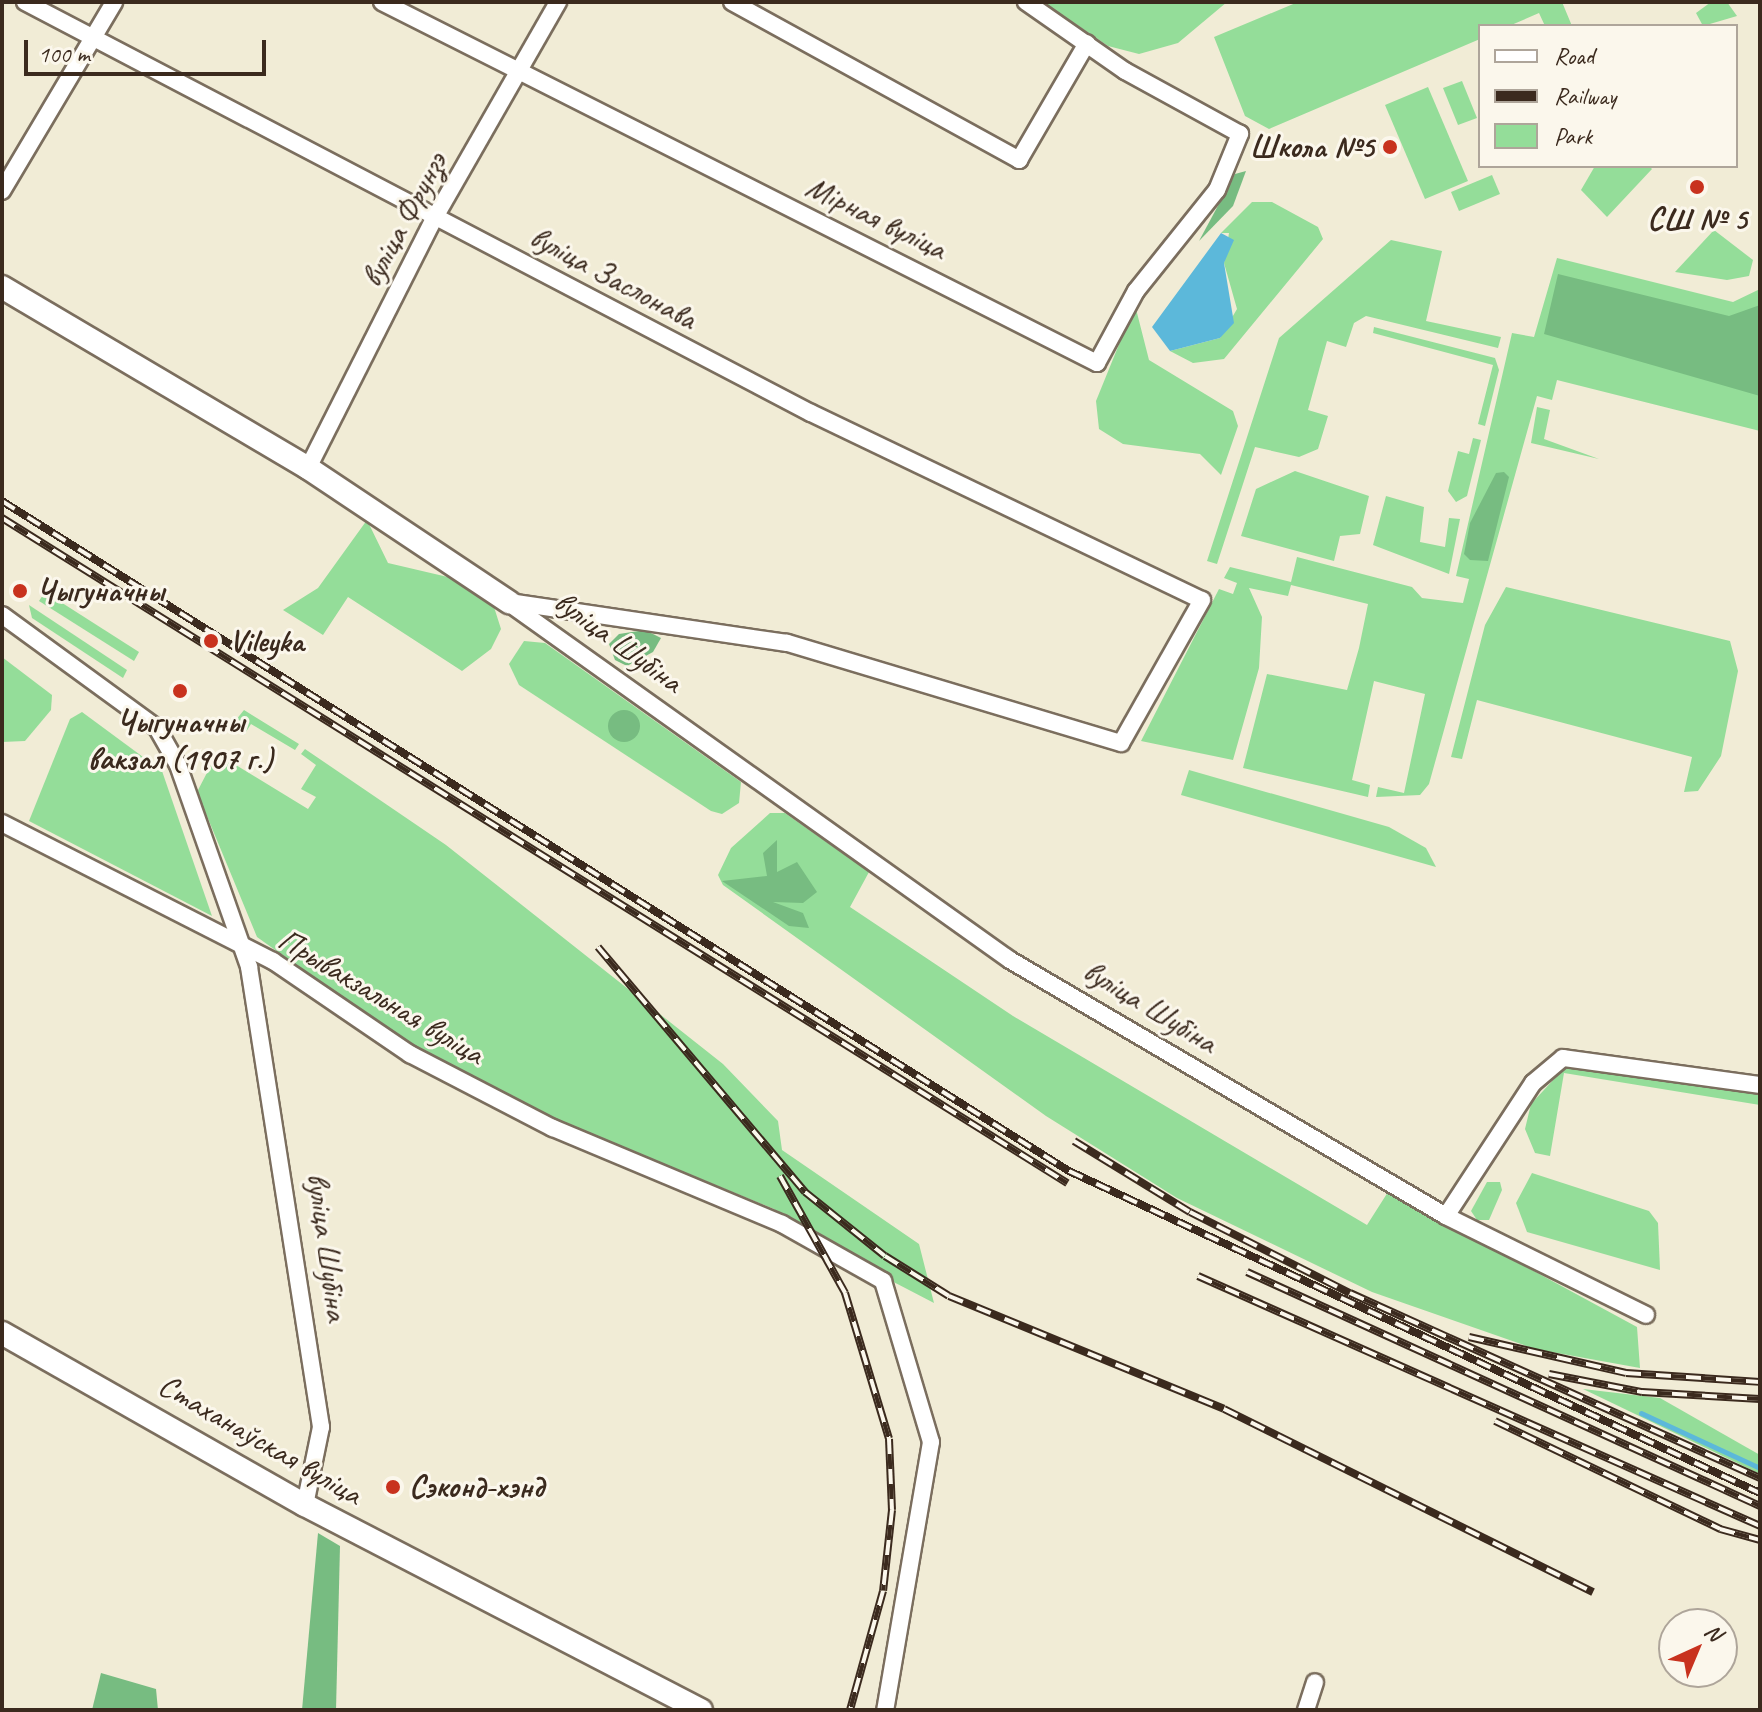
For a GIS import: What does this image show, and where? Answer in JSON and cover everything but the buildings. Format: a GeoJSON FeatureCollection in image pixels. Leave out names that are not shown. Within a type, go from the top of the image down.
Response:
{"type":"FeatureCollection","features":[{"type":"Feature","properties":{"kind":"street","name":"вуліца Заслонава"},"geometry":{"type":"LineString","coordinates":[[25,2],[811,413],[1202,600],[1121,743]]}},
{"type":"Feature","properties":{"kind":"street"},"geometry":{"type":"LineString","coordinates":[[2,191],[97,39],[114,2]]}},
{"type":"Feature","properties":{"kind":"street","name":"Мірная вуліца"},"geometry":{"type":"LineString","coordinates":[[382,2],[1097,363],[1136,291],[1217,190],[1240,134],[1087,43]]}},
{"type":"Feature","properties":{"kind":"street","name":"вуліца Фрунзэ"},"geometry":{"type":"LineString","coordinates":[[308,468],[435,217],[558,2]]}},
{"type":"Feature","properties":{"kind":"street"},"geometry":{"type":"LineString","coordinates":[[732,2],[1019,160],[1087,43],[1026,2]]}},
{"type":"Feature","properties":{"kind":"street","name":"вуліца Шубіна"},"geometry":{"type":"LineString","coordinates":[[2,287],[308,468],[509,602],[1010,960],[1446,1216],[1646,1315]]}},
{"type":"Feature","properties":{"kind":"street","name":"вуліца Шубіна"},"geometry":{"type":"LineString","coordinates":[[509,602],[787,643],[1121,743]]}},
{"type":"Feature","properties":{"kind":"street","name":"вуліца Шубіна"},"geometry":{"type":"LineString","coordinates":[[2,615],[157,728],[178,765],[242,947],[259,998],[321,1427],[305,1505]]}},
{"type":"Feature","properties":{"kind":"street","name":"Прывакзальная вуліца"},"geometry":{"type":"LineString","coordinates":[[2,823],[242,947],[410,1054],[553,1128],[782,1224],[889,1287],[931,1442],[885,1710]]}},
{"type":"Feature","properties":{"kind":"street"},"geometry":{"type":"LineString","coordinates":[[1446,1216],[1533,1083],[1563,1058],[1760,1085]]}},
{"type":"Feature","properties":{"kind":"street","name":"Стаханаўская вуліца"},"geometry":{"type":"LineString","coordinates":[[2,1333],[305,1505],[701,1710]]}},
{"type":"Feature","properties":{"kind":"street"},"geometry":{"type":"LineString","coordinates":[[1306,1710],[1315,1682]]}},
{"type":"Feature","properties":{"kind":"green space"},"geometry":{"type":"Polygon","coordinates":[[[1043,2],[1227,2],[1178,43],[1139,54],[1108,46],[1043,2]]]}},
{"type":"Feature","properties":{"kind":"green space"},"geometry":{"type":"Polygon","coordinates":[[[1298,2],[1562,2],[1571,24],[1544,24],[1539,13],[1514,24],[1478,24],[1478,40],[1269,129],[1245,116],[1214,37],[1298,2]]]}},
{"type":"Feature","properties":{"kind":"green space"},"geometry":{"type":"Polygon","coordinates":[[[1711,2],[1727,2],[1737,16],[1702,24],[1696,13],[1711,2]]]}},
{"type":"Feature","properties":{"kind":"green space"},"geometry":{"type":"Polygon","coordinates":[[[1462,81],[1477,118],[1458,125],[1443,88],[1462,81]]]}},
{"type":"Feature","properties":{"kind":"green space"},"geometry":{"type":"Polygon","coordinates":[[[1428,87],[1468,181],[1425,199],[1385,105],[1428,87]]]}},
{"type":"Feature","properties":{"kind":"green space"},"geometry":{"type":"Polygon","coordinates":[[[1594,168],[1652,169],[1607,217],[1581,190],[1594,168]]]}},
{"type":"Feature","properties":{"kind":"green space"},"geometry":{"type":"Polygon","coordinates":[[[1246,171],[1233,206],[1199,241],[1235,174],[1246,171]]]}},
{"type":"Feature","properties":{"kind":"green space"},"geometry":{"type":"Polygon","coordinates":[[[1492,175],[1500,194],[1459,211],[1451,192],[1492,175]]]}},
{"type":"Feature","properties":{"kind":"green space"},"geometry":{"type":"Polygon","coordinates":[[[1252,202],[1272,202],[1318,227],[1323,239],[1224,359],[1193,363],[1170,351],[1220,338],[1237,309],[1224,263],[1229,233],[1221,233],[1252,202]]]}},
{"type":"Feature","properties":{"kind":"green space"},"geometry":{"type":"Polygon","coordinates":[[[1714,230],[1753,260],[1749,276],[1727,280],[1675,272],[1714,230]]]}},
{"type":"Feature","properties":{"kind":"green space"},"geometry":{"type":"Polygon","coordinates":[[[1391,240],[1442,251],[1426,321],[1501,337],[1498,348],[1366,316],[1354,323],[1346,347],[1327,341],[1308,410],[1328,416],[1318,449],[1299,457],[1255,447],[1217,564],[1207,561],[1279,338],[1391,240]]]}},
{"type":"Feature","properties":{"kind":"green space"},"geometry":{"type":"Polygon","coordinates":[[[1557,258],[1733,302],[1760,289],[1760,431],[1557,380],[1552,400],[1537,396],[1429,784],[1420,795],[1376,797],[1378,787],[1404,793],[1425,694],[1374,681],[1352,780],[1370,785],[1368,797],[1243,768],[1267,674],[1347,690],[1359,648],[1368,604],[1291,585],[1288,596],[1249,588],[1262,617],[1259,668],[1233,760],[1141,741],[1219,589],[1233,594],[1237,583],[1224,578],[1230,567],[1291,582],[1297,557],[1412,587],[1422,598],[1463,603],[1469,579],[1456,576],[1512,333],[1534,337],[1557,258]]]}},
{"type":"Feature","properties":{"kind":"green space"},"geometry":{"type":"Polygon","coordinates":[[[1558,274],[1729,316],[1760,305],[1760,396],[1544,334],[1558,274]]]}},
{"type":"Feature","properties":{"kind":"green space"},"geometry":{"type":"Polygon","coordinates":[[[1135,305],[1149,360],[1233,411],[1238,426],[1221,475],[1200,454],[1123,444],[1099,429],[1096,401],[1135,305]]]}},
{"type":"Feature","properties":{"kind":"green space"},"geometry":{"type":"Polygon","coordinates":[[[1374,327],[1495,358],[1499,370],[1485,426],[1478,424],[1493,365],[1373,333],[1374,327]]]}},
{"type":"Feature","properties":{"kind":"green space"},"geometry":{"type":"Polygon","coordinates":[[[1537,407],[1550,410],[1544,439],[1599,459],[1531,443],[1537,407]]]}},
{"type":"Feature","properties":{"kind":"green space"},"geometry":{"type":"Polygon","coordinates":[[[1473,438],[1481,440],[1467,496],[1456,502],[1448,491],[1458,451],[1469,454],[1473,438]]]}},
{"type":"Feature","properties":{"kind":"green space"},"geometry":{"type":"Polygon","coordinates":[[[1295,471],[1369,496],[1360,534],[1340,536],[1334,561],[1241,536],[1256,489],[1295,471]]]}},
{"type":"Feature","properties":{"kind":"green space"},"geometry":{"type":"Polygon","coordinates":[[[1504,472],[1509,477],[1488,561],[1470,560],[1464,554],[1470,523],[1496,473],[1504,472]]]}},
{"type":"Feature","properties":{"kind":"green space"},"geometry":{"type":"Polygon","coordinates":[[[1386,496],[1424,507],[1420,542],[1445,547],[1449,518],[1460,519],[1449,574],[1373,545],[1386,496]]]}},
{"type":"Feature","properties":{"kind":"green space"},"geometry":{"type":"Polygon","coordinates":[[[367,520],[388,563],[452,578],[494,607],[501,629],[491,649],[462,671],[348,597],[323,635],[283,610],[318,588],[367,520]]]}},
{"type":"Feature","properties":{"kind":"green space"},"geometry":{"type":"Polygon","coordinates":[[[1506,587],[1730,641],[1738,671],[1721,756],[1698,791],[1684,792],[1692,757],[1477,700],[1462,759],[1451,757],[1485,625],[1506,587]]]}},
{"type":"Feature","properties":{"kind":"green space"},"geometry":{"type":"Polygon","coordinates":[[[45,592],[139,652],[134,661],[39,601],[45,592]]]}},
{"type":"Feature","properties":{"kind":"green space"},"geometry":{"type":"Polygon","coordinates":[[[29,605],[127,670],[123,678],[32,618],[29,605]]]}},
{"type":"Feature","properties":{"kind":"green space"},"geometry":{"type":"Polygon","coordinates":[[[645,630],[661,638],[653,652],[627,666],[615,660],[609,644],[619,634],[645,630]]]}},
{"type":"Feature","properties":{"kind":"green space"},"geometry":{"type":"Polygon","coordinates":[[[524,641],[545,643],[741,782],[739,803],[722,814],[711,811],[519,685],[509,664],[524,641]]]}},
{"type":"Feature","properties":{"kind":"green space"},"geometry":{"type":"Polygon","coordinates":[[[2,657],[52,695],[51,710],[25,741],[2,742],[2,657]]]}},
{"type":"Feature","properties":{"kind":"green space"},"geometry":{"type":"Polygon","coordinates":[[[244,710],[299,744],[295,750],[251,724],[244,735],[231,726],[244,710]]]}},
{"type":"Feature","properties":{"kind":"green space"},"geometry":{"type":"Polygon","coordinates":[[[624,710],[635,715],[640,726],[635,737],[624,742],[613,737],[608,726],[613,715],[624,710]]]}},
{"type":"Feature","properties":{"kind":"green space"},"geometry":{"type":"Polygon","coordinates":[[[82,712],[162,771],[212,916],[29,821],[70,719],[82,712]]]}},
{"type":"Feature","properties":{"kind":"green space"},"geometry":{"type":"Polygon","coordinates":[[[305,749],[446,845],[723,1064],[778,1121],[782,1150],[919,1244],[934,1303],[807,1237],[774,1209],[550,1117],[411,1047],[257,937],[197,792],[211,765],[226,759],[308,809],[316,797],[301,789],[316,765],[301,754],[305,749]]]}},
{"type":"Feature","properties":{"kind":"green space"},"geometry":{"type":"Polygon","coordinates":[[[1189,770],[1389,827],[1426,848],[1436,867],[1181,795],[1189,770]]]}},
{"type":"Feature","properties":{"kind":"green space"},"geometry":{"type":"Polygon","coordinates":[[[770,813],[785,813],[869,872],[850,907],[1013,1016],[1367,1225],[1388,1192],[1637,1327],[1640,1368],[1535,1349],[1372,1292],[1177,1198],[1046,1116],[723,885],[718,875],[731,848],[770,813]]]}},
{"type":"Feature","properties":{"kind":"green space"},"geometry":{"type":"Polygon","coordinates":[[[777,840],[777,872],[797,862],[817,892],[803,903],[773,902],[803,913],[809,928],[789,926],[722,881],[767,876],[763,853],[777,840]]]}},
{"type":"Feature","properties":{"kind":"green space"},"geometry":{"type":"Polygon","coordinates":[[[1567,1065],[1760,1093],[1760,1105],[1564,1073],[1550,1156],[1535,1153],[1525,1129],[1531,1104],[1567,1065]]]}},
{"type":"Feature","properties":{"kind":"green space"},"geometry":{"type":"Polygon","coordinates":[[[1532,1173],[1649,1211],[1658,1223],[1660,1270],[1527,1232],[1516,1203],[1532,1173]]]}},
{"type":"Feature","properties":{"kind":"green space"},"geometry":{"type":"Polygon","coordinates":[[[1487,1182],[1500,1182],[1502,1190],[1489,1220],[1477,1220],[1471,1211],[1487,1182]]]}},
{"type":"Feature","properties":{"kind":"green space"},"geometry":{"type":"Polygon","coordinates":[[[1583,1389],[1660,1398],[1760,1455],[1760,1474],[1583,1389]]]}},
{"type":"Feature","properties":{"kind":"green space"},"geometry":{"type":"Polygon","coordinates":[[[318,1533],[340,1546],[336,1710],[302,1710],[318,1533]]]}},
{"type":"Feature","properties":{"kind":"green space"},"geometry":{"type":"Polygon","coordinates":[[[101,1673],[156,1689],[158,1710],[92,1710],[101,1673]]]}},
{"type":"Feature","properties":{"kind":"water"},"geometry":{"type":"Polygon","coordinates":[[[1221,233],[1234,240],[1224,263],[1234,323],[1220,338],[1170,351],[1152,327],[1221,233]]]}},
{"type":"Feature","properties":{"kind":"waterway"},"geometry":{"type":"LineString","coordinates":[[1641,1413],[1760,1468]]}},
{"type":"Feature","properties":{"kind":"railway"},"geometry":{"type":"LineString","coordinates":[[2,501],[1069,1171],[1760,1493]]}},
{"type":"Feature","properties":{"kind":"railway"},"geometry":{"type":"LineString","coordinates":[[2,518],[1067,1183]]}},
{"type":"Feature","properties":{"kind":"railway"},"geometry":{"type":"LineString","coordinates":[[598,947],[805,1192],[885,1256],[949,1296],[1224,1409],[1593,1592]]}},
{"type":"Feature","properties":{"kind":"railway"},"geometry":{"type":"LineString","coordinates":[[1074,1141],[1190,1212],[1350,1293],[1760,1478]]}},
{"type":"Feature","properties":{"kind":"railway"},"geometry":{"type":"LineString","coordinates":[[780,1176],[845,1293],[889,1439],[892,1510],[883,1591],[850,1710]]}},
{"type":"Feature","properties":{"kind":"railway"},"geometry":{"type":"LineString","coordinates":[[1247,1272],[1760,1506]]}},
{"type":"Feature","properties":{"kind":"railway"},"geometry":{"type":"LineString","coordinates":[[1198,1276],[1760,1526]]}},
{"type":"Feature","properties":{"kind":"railway"},"geometry":{"type":"LineString","coordinates":[[1469,1337],[1626,1373],[1760,1382]]}},
{"type":"Feature","properties":{"kind":"railway"},"geometry":{"type":"LineString","coordinates":[[1549,1374],[1642,1392],[1760,1399]]}},
{"type":"Feature","properties":{"kind":"railway"},"geometry":{"type":"LineString","coordinates":[[1495,1421],[1720,1529],[1760,1540]]}},
{"type":"Feature","properties":{"kind":"place","name":"Школа №5"},"geometry":{"type":"Point","coordinates":[1390,147]}},
{"type":"Feature","properties":{"kind":"place","name":"СШ № 5"},"geometry":{"type":"Point","coordinates":[1697,187]}},
{"type":"Feature","properties":{"kind":"place","name":"Чыгуначны"},"geometry":{"type":"Point","coordinates":[20,591]}},
{"type":"Feature","properties":{"kind":"place","name":"Vileyka"},"geometry":{"type":"Point","coordinates":[211,641]}},
{"type":"Feature","properties":{"kind":"place","name":"Чыгуначны вакзал (1907 г.)"},"geometry":{"type":"Point","coordinates":[180,691]}},
{"type":"Feature","properties":{"kind":"place","name":"Сэконд-хэнд"},"geometry":{"type":"Point","coordinates":[393,1487]}}]}
